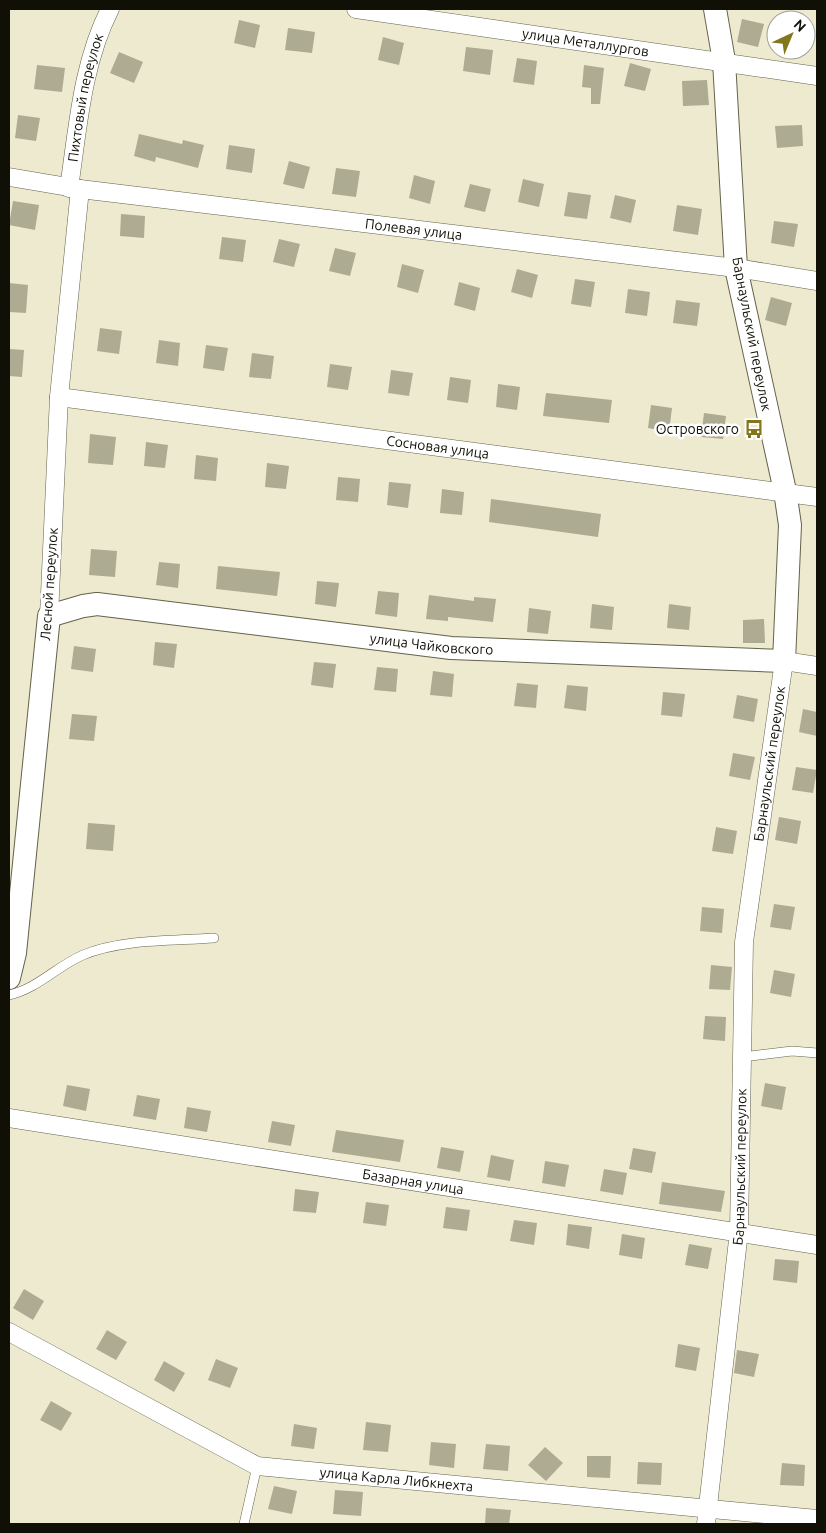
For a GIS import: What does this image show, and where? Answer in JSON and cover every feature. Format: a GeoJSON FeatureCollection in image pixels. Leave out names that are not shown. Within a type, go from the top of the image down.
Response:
{"type":"FeatureCollection","features":[{"type":"Feature","properties":{"kind":"street","name":"Пихтовый переулок"},"geometry":{"type":"LineString","coordinates":[[74,188],[84,82],[95,38],[110,9]]}},
{"type":"Feature","properties":{"kind":"street","name":"улица Металлургов"},"geometry":{"type":"LineString","coordinates":[[356,9],[817,76]]}},
{"type":"Feature","properties":{"kind":"street","name":"Барнаульский переулок"},"geometry":{"type":"LineString","coordinates":[[708,1517],[739,1231],[744,942],[784,661],[790,525],[785,491],[736,268],[724,61],[715,9]]}},
{"type":"Feature","properties":{"kind":"street","name":"Полевая улица"},"geometry":{"type":"LineString","coordinates":[[9,177],[74,188],[736,268],[817,281]]}},
{"type":"Feature","properties":{"kind":"street","name":"Лесной переулок"},"geometry":{"type":"LineString","coordinates":[[9,978],[16,944],[49,616],[59,397],[74,188]]}},
{"type":"Feature","properties":{"kind":"street","name":"Сосновая улица"},"geometry":{"type":"LineString","coordinates":[[59,397],[785,491],[817,497]]}},
{"type":"Feature","properties":{"kind":"street","name":"улица Чайковского"},"geometry":{"type":"LineString","coordinates":[[49,616],[97,604],[451,648],[784,661],[817,666]]}},
{"type":"Feature","properties":{"kind":"street","name":"Базарная улица"},"geometry":{"type":"LineString","coordinates":[[9,1118],[817,1244]]}},
{"type":"Feature","properties":{"kind":"street","name":"улица Карла Либкнехта"},"geometry":{"type":"LineString","coordinates":[[9,1332],[257,1466],[708,1517],[817,1518]]}},
{"type":"Feature","properties":{"kind":"lane"},"geometry":{"type":"LineString","coordinates":[[9,995],[22,992],[84,954],[107,947],[214,938]]}},
{"type":"Feature","properties":{"kind":"lane"},"geometry":{"type":"LineString","coordinates":[[742,1057],[792,1052],[817,1053]]}},
{"type":"Feature","properties":{"kind":"lane"},"geometry":{"type":"LineString","coordinates":[[244,1524],[257,1466]]}},
{"type":"Feature","properties":{"kind":"building"},"geometry":{"type":"Polygon","coordinates":[[[742,19],[764,24],[758,47],[737,42],[742,19]]]}},
{"type":"Feature","properties":{"kind":"building"},"geometry":{"type":"Polygon","coordinates":[[[239,20],[260,25],[255,48],[234,43],[239,20]]]}},
{"type":"Feature","properties":{"kind":"building"},"geometry":{"type":"Polygon","coordinates":[[[288,28],[315,32],[312,53],[285,50],[288,28]]]}},
{"type":"Feature","properties":{"kind":"building"},"geometry":{"type":"Polygon","coordinates":[[[383,37],[404,43],[399,65],[378,60],[383,37]]]}},
{"type":"Feature","properties":{"kind":"building"},"geometry":{"type":"Polygon","coordinates":[[[466,47],[493,50],[490,75],[463,71],[466,47]]]}},
{"type":"Feature","properties":{"kind":"building"},"geometry":{"type":"Polygon","coordinates":[[[119,52],[143,62],[134,83],[110,73],[119,52]]]}},
{"type":"Feature","properties":{"kind":"building"},"geometry":{"type":"Polygon","coordinates":[[[517,58],[537,61],[534,85],[513,82],[517,58]]]}},
{"type":"Feature","properties":{"kind":"building"},"geometry":{"type":"Polygon","coordinates":[[[630,63],[651,69],[645,91],[624,86],[630,63]]]}},
{"type":"Feature","properties":{"kind":"building"},"geometry":{"type":"Polygon","coordinates":[[[37,65],[65,68],[62,92],[34,89],[37,65]]]}},
{"type":"Feature","properties":{"kind":"building"},"geometry":{"type":"Polygon","coordinates":[[[584,65],[604,68],[600,104],[591,104],[591,88],[582,87],[584,65]]]}},
{"type":"Feature","properties":{"kind":"building"},"geometry":{"type":"Polygon","coordinates":[[[707,80],[709,105],[683,106],[682,81],[707,80]]]}},
{"type":"Feature","properties":{"kind":"building"},"geometry":{"type":"Polygon","coordinates":[[[18,115],[40,118],[36,141],[15,138],[18,115]]]}},
{"type":"Feature","properties":{"kind":"building"},"geometry":{"type":"Polygon","coordinates":[[[802,125],[803,146],[777,148],[775,126],[802,125]]]}},
{"type":"Feature","properties":{"kind":"building"},"geometry":{"type":"Polygon","coordinates":[[[139,134],[182,144],[183,140],[204,145],[198,168],[156,157],[155,162],[134,156],[139,134]]]}},
{"type":"Feature","properties":{"kind":"building"},"geometry":{"type":"Polygon","coordinates":[[[229,145],[255,149],[252,173],[226,169],[229,145]]]}},
{"type":"Feature","properties":{"kind":"building"},"geometry":{"type":"Polygon","coordinates":[[[289,161],[310,167],[304,189],[283,184],[289,161]]]}},
{"type":"Feature","properties":{"kind":"building"},"geometry":{"type":"Polygon","coordinates":[[[336,168],[360,171],[356,197],[332,194],[336,168]]]}},
{"type":"Feature","properties":{"kind":"building"},"geometry":{"type":"Polygon","coordinates":[[[414,175],[435,181],[430,204],[409,198],[414,175]]]}},
{"type":"Feature","properties":{"kind":"building"},"geometry":{"type":"Polygon","coordinates":[[[523,179],[544,184],[539,207],[518,202],[523,179]]]}},
{"type":"Feature","properties":{"kind":"building"},"geometry":{"type":"Polygon","coordinates":[[[470,184],[491,189],[485,212],[464,207],[470,184]]]}},
{"type":"Feature","properties":{"kind":"building"},"geometry":{"type":"Polygon","coordinates":[[[568,192],[591,195],[587,219],[564,216],[568,192]]]}},
{"type":"Feature","properties":{"kind":"building"},"geometry":{"type":"Polygon","coordinates":[[[615,195],[636,200],[631,223],[610,218],[615,195]]]}},
{"type":"Feature","properties":{"kind":"building"},"geometry":{"type":"Polygon","coordinates":[[[13,201],[39,205],[35,230],[9,225],[13,201]]]}},
{"type":"Feature","properties":{"kind":"building"},"geometry":{"type":"Polygon","coordinates":[[[677,205],[702,209],[698,235],[673,231],[677,205]]]}},
{"type":"Feature","properties":{"kind":"building"},"geometry":{"type":"Polygon","coordinates":[[[121,214],[145,216],[144,238],[120,236],[121,214]]]}},
{"type":"Feature","properties":{"kind":"building"},"geometry":{"type":"Polygon","coordinates":[[[774,221],[798,224],[794,247],[771,243],[774,221]]]}},
{"type":"Feature","properties":{"kind":"building"},"geometry":{"type":"Polygon","coordinates":[[[222,237],[246,240],[243,262],[219,259],[222,237]]]}},
{"type":"Feature","properties":{"kind":"building"},"geometry":{"type":"Polygon","coordinates":[[[279,239],[300,244],[294,267],[273,262],[279,239]]]}},
{"type":"Feature","properties":{"kind":"building"},"geometry":{"type":"Polygon","coordinates":[[[335,248],[356,253],[350,276],[329,271],[335,248]]]}},
{"type":"Feature","properties":{"kind":"building"},"geometry":{"type":"Polygon","coordinates":[[[402,264],[424,270],[418,293],[397,287],[402,264]]]}},
{"type":"Feature","properties":{"kind":"building"},"geometry":{"type":"Polygon","coordinates":[[[517,269],[538,275],[532,298],[511,292],[517,269]]]}},
{"type":"Feature","properties":{"kind":"building"},"geometry":{"type":"Polygon","coordinates":[[[575,279],[595,282],[591,307],[571,304],[575,279]]]}},
{"type":"Feature","properties":{"kind":"building"},"geometry":{"type":"Polygon","coordinates":[[[459,282],[480,288],[475,311],[454,305],[459,282]]]}},
{"type":"Feature","properties":{"kind":"building"},"geometry":{"type":"Polygon","coordinates":[[[9,283],[28,285],[26,313],[9,312],[9,283]]]}},
{"type":"Feature","properties":{"kind":"building"},"geometry":{"type":"Polygon","coordinates":[[[628,289],[650,292],[647,316],[625,313],[628,289]]]}},
{"type":"Feature","properties":{"kind":"building"},"geometry":{"type":"Polygon","coordinates":[[[771,297],[792,303],[786,326],[765,320],[771,297]]]}},
{"type":"Feature","properties":{"kind":"building"},"geometry":{"type":"Polygon","coordinates":[[[676,300],[700,303],[697,326],[673,323],[676,300]]]}},
{"type":"Feature","properties":{"kind":"building"},"geometry":{"type":"Polygon","coordinates":[[[100,328],[122,331],[119,354],[97,351],[100,328]]]}},
{"type":"Feature","properties":{"kind":"building"},"geometry":{"type":"Polygon","coordinates":[[[159,340],[180,343],[178,366],[156,363],[159,340]]]}},
{"type":"Feature","properties":{"kind":"building"},"geometry":{"type":"Polygon","coordinates":[[[206,345],[228,348],[224,371],[203,368],[206,345]]]}},
{"type":"Feature","properties":{"kind":"building"},"geometry":{"type":"Polygon","coordinates":[[[9,349],[24,350],[22,377],[9,376],[9,349]]]}},
{"type":"Feature","properties":{"kind":"building"},"geometry":{"type":"Polygon","coordinates":[[[252,353],[274,356],[271,379],[249,377],[252,353]]]}},
{"type":"Feature","properties":{"kind":"building"},"geometry":{"type":"Polygon","coordinates":[[[330,364],[352,367],[348,390],[327,387],[330,364]]]}},
{"type":"Feature","properties":{"kind":"building"},"geometry":{"type":"Polygon","coordinates":[[[391,370],[413,373],[409,396],[388,393],[391,370]]]}},
{"type":"Feature","properties":{"kind":"building"},"geometry":{"type":"Polygon","coordinates":[[[450,377],[471,380],[468,403],[447,400],[450,377]]]}},
{"type":"Feature","properties":{"kind":"building"},"geometry":{"type":"Polygon","coordinates":[[[498,384],[520,387],[517,410],[496,407],[498,384]]]}},
{"type":"Feature","properties":{"kind":"building"},"geometry":{"type":"Polygon","coordinates":[[[546,393],[612,400],[609,423],[543,416],[546,393]]]}},
{"type":"Feature","properties":{"kind":"building"},"geometry":{"type":"Polygon","coordinates":[[[651,405],[672,408],[669,432],[648,428],[651,405]]]}},
{"type":"Feature","properties":{"kind":"building"},"geometry":{"type":"Polygon","coordinates":[[[704,413],[726,416],[723,439],[701,437],[704,413]]]}},
{"type":"Feature","properties":{"kind":"building"},"geometry":{"type":"Polygon","coordinates":[[[90,434],[116,437],[113,465],[88,463],[90,434]]]}},
{"type":"Feature","properties":{"kind":"building"},"geometry":{"type":"Polygon","coordinates":[[[146,442],[168,445],[165,468],[144,466],[146,442]]]}},
{"type":"Feature","properties":{"kind":"building"},"geometry":{"type":"Polygon","coordinates":[[[196,455],[218,458],[216,481],[194,479],[196,455]]]}},
{"type":"Feature","properties":{"kind":"building"},"geometry":{"type":"Polygon","coordinates":[[[267,463],[289,466],[286,489],[265,487],[267,463]]]}},
{"type":"Feature","properties":{"kind":"building"},"geometry":{"type":"Polygon","coordinates":[[[338,477],[360,479],[358,502],[336,500],[338,477]]]}},
{"type":"Feature","properties":{"kind":"building"},"geometry":{"type":"Polygon","coordinates":[[[389,482],[411,484],[408,508],[387,505],[389,482]]]}},
{"type":"Feature","properties":{"kind":"building"},"geometry":{"type":"Polygon","coordinates":[[[442,489],[464,492],[462,515],[440,513],[442,489]]]}},
{"type":"Feature","properties":{"kind":"building"},"geometry":{"type":"Polygon","coordinates":[[[491,499],[601,514],[598,537],[489,522],[491,499]]]}},
{"type":"Feature","properties":{"kind":"building"},"geometry":{"type":"Polygon","coordinates":[[[91,549],[117,551],[115,577],[89,575],[91,549]]]}},
{"type":"Feature","properties":{"kind":"building"},"geometry":{"type":"Polygon","coordinates":[[[159,562],[180,564],[178,588],[156,585],[159,562]]]}},
{"type":"Feature","properties":{"kind":"building"},"geometry":{"type":"Polygon","coordinates":[[[218,566],[280,572],[277,596],[216,589],[218,566]]]}},
{"type":"Feature","properties":{"kind":"building"},"geometry":{"type":"Polygon","coordinates":[[[317,581],[339,583],[336,607],[315,604],[317,581]]]}},
{"type":"Feature","properties":{"kind":"building"},"geometry":{"type":"Polygon","coordinates":[[[378,591],[399,593],[397,617],[375,614],[378,591]]]}},
{"type":"Feature","properties":{"kind":"building"},"geometry":{"type":"Polygon","coordinates":[[[429,595],[474,601],[474,597],[496,599],[493,622],[448,617],[448,621],[426,619],[429,595]]]}},
{"type":"Feature","properties":{"kind":"building"},"geometry":{"type":"Polygon","coordinates":[[[592,604],[614,607],[612,630],[590,628],[592,604]]]}},
{"type":"Feature","properties":{"kind":"building"},"geometry":{"type":"Polygon","coordinates":[[[669,604],[691,607],[689,630],[667,628],[669,604]]]}},
{"type":"Feature","properties":{"kind":"building"},"geometry":{"type":"Polygon","coordinates":[[[529,608],[551,611],[548,634],[527,632],[529,608]]]}},
{"type":"Feature","properties":{"kind":"building"},"geometry":{"type":"Polygon","coordinates":[[[764,619],[765,643],[743,643],[743,620],[764,619]]]}},
{"type":"Feature","properties":{"kind":"building"},"geometry":{"type":"Polygon","coordinates":[[[155,642],[177,644],[174,668],[153,665],[155,642]]]}},
{"type":"Feature","properties":{"kind":"building"},"geometry":{"type":"Polygon","coordinates":[[[74,646],[96,649],[93,672],[71,669],[74,646]]]}},
{"type":"Feature","properties":{"kind":"building"},"geometry":{"type":"Polygon","coordinates":[[[314,662],[336,664],[333,688],[311,685],[314,662]]]}},
{"type":"Feature","properties":{"kind":"building"},"geometry":{"type":"Polygon","coordinates":[[[377,667],[398,669],[396,692],[374,690],[377,667]]]}},
{"type":"Feature","properties":{"kind":"building"},"geometry":{"type":"Polygon","coordinates":[[[433,671],[454,674],[452,697],[430,695],[433,671]]]}},
{"type":"Feature","properties":{"kind":"building"},"geometry":{"type":"Polygon","coordinates":[[[517,683],[538,685],[536,708],[514,706],[517,683]]]}},
{"type":"Feature","properties":{"kind":"building"},"geometry":{"type":"Polygon","coordinates":[[[567,685],[588,687],[586,711],[564,708],[567,685]]]}},
{"type":"Feature","properties":{"kind":"building"},"geometry":{"type":"Polygon","coordinates":[[[663,692],[685,694],[682,717],[661,715],[663,692]]]}},
{"type":"Feature","properties":{"kind":"building"},"geometry":{"type":"Polygon","coordinates":[[[737,695],[758,699],[754,722],[733,718],[737,695]]]}},
{"type":"Feature","properties":{"kind":"building"},"geometry":{"type":"Polygon","coordinates":[[[803,709],[817,712],[817,736],[799,732],[803,709]]]}},
{"type":"Feature","properties":{"kind":"building"},"geometry":{"type":"Polygon","coordinates":[[[72,714],[97,716],[94,741],[69,739],[72,714]]]}},
{"type":"Feature","properties":{"kind":"building"},"geometry":{"type":"Polygon","coordinates":[[[733,753],[755,757],[750,780],[729,776],[733,753]]]}},
{"type":"Feature","properties":{"kind":"building"},"geometry":{"type":"Polygon","coordinates":[[[796,767],[817,770],[813,793],[792,790],[796,767]]]}},
{"type":"Feature","properties":{"kind":"building"},"geometry":{"type":"Polygon","coordinates":[[[779,817],[801,821],[797,844],[775,840],[779,817]]]}},
{"type":"Feature","properties":{"kind":"building"},"geometry":{"type":"Polygon","coordinates":[[[88,823],[115,825],[113,851],[86,849],[88,823]]]}},
{"type":"Feature","properties":{"kind":"building"},"geometry":{"type":"Polygon","coordinates":[[[716,827],[737,831],[733,854],[712,851],[716,827]]]}},
{"type":"Feature","properties":{"kind":"building"},"geometry":{"type":"Polygon","coordinates":[[[774,904],[795,907],[791,930],[770,927],[774,904]]]}},
{"type":"Feature","properties":{"kind":"building"},"geometry":{"type":"Polygon","coordinates":[[[702,907],[724,909],[722,933],[700,931],[702,907]]]}},
{"type":"Feature","properties":{"kind":"building"},"geometry":{"type":"Polygon","coordinates":[[[711,965],[732,967],[730,990],[709,989],[711,965]]]}},
{"type":"Feature","properties":{"kind":"building"},"geometry":{"type":"Polygon","coordinates":[[[774,970],[795,974],[791,997],[770,993],[774,970]]]}},
{"type":"Feature","properties":{"kind":"building"},"geometry":{"type":"Polygon","coordinates":[[[705,1016],[726,1017],[725,1041],[703,1039],[705,1016]]]}},
{"type":"Feature","properties":{"kind":"building"},"geometry":{"type":"Polygon","coordinates":[[[765,1083],[786,1087],[782,1110],[761,1106],[765,1083]]]}},
{"type":"Feature","properties":{"kind":"building"},"geometry":{"type":"Polygon","coordinates":[[[67,1085],[90,1089],[86,1111],[63,1106],[67,1085]]]}},
{"type":"Feature","properties":{"kind":"building"},"geometry":{"type":"Polygon","coordinates":[[[137,1095],[160,1099],[156,1120],[133,1116],[137,1095]]]}},
{"type":"Feature","properties":{"kind":"building"},"geometry":{"type":"Polygon","coordinates":[[[187,1107],[211,1111],[207,1132],[184,1128],[187,1107]]]}},
{"type":"Feature","properties":{"kind":"building"},"geometry":{"type":"Polygon","coordinates":[[[272,1121],[295,1125],[291,1146],[268,1142],[272,1121]]]}},
{"type":"Feature","properties":{"kind":"building"},"geometry":{"type":"Polygon","coordinates":[[[336,1130],[404,1140],[400,1162],[332,1152],[336,1130]]]}},
{"type":"Feature","properties":{"kind":"building"},"geometry":{"type":"Polygon","coordinates":[[[441,1147],[464,1151],[460,1172],[437,1168],[441,1147]]]}},
{"type":"Feature","properties":{"kind":"building"},"geometry":{"type":"Polygon","coordinates":[[[633,1148],[656,1152],[652,1173],[629,1169],[633,1148]]]}},
{"type":"Feature","properties":{"kind":"building"},"geometry":{"type":"Polygon","coordinates":[[[491,1155],[514,1160],[510,1181],[487,1177],[491,1155]]]}},
{"type":"Feature","properties":{"kind":"building"},"geometry":{"type":"Polygon","coordinates":[[[545,1161],[569,1165],[565,1187],[542,1183],[545,1161]]]}},
{"type":"Feature","properties":{"kind":"building"},"geometry":{"type":"Polygon","coordinates":[[[604,1169],[627,1173],[623,1195],[600,1191],[604,1169]]]}},
{"type":"Feature","properties":{"kind":"building"},"geometry":{"type":"Polygon","coordinates":[[[662,1182],[725,1191],[721,1212],[659,1204],[662,1182]]]}},
{"type":"Feature","properties":{"kind":"building"},"geometry":{"type":"Polygon","coordinates":[[[295,1189],[319,1192],[316,1213],[293,1211],[295,1189]]]}},
{"type":"Feature","properties":{"kind":"building"},"geometry":{"type":"Polygon","coordinates":[[[366,1202],[389,1205],[386,1226],[363,1223],[366,1202]]]}},
{"type":"Feature","properties":{"kind":"building"},"geometry":{"type":"Polygon","coordinates":[[[446,1207],[470,1210],[467,1231],[443,1228],[446,1207]]]}},
{"type":"Feature","properties":{"kind":"building"},"geometry":{"type":"Polygon","coordinates":[[[514,1220],[537,1223],[534,1245],[510,1241],[514,1220]]]}},
{"type":"Feature","properties":{"kind":"building"},"geometry":{"type":"Polygon","coordinates":[[[568,1224],[592,1227],[589,1249],[566,1245],[568,1224]]]}},
{"type":"Feature","properties":{"kind":"building"},"geometry":{"type":"Polygon","coordinates":[[[622,1234],[645,1238],[642,1259],[619,1255],[622,1234]]]}},
{"type":"Feature","properties":{"kind":"building"},"geometry":{"type":"Polygon","coordinates":[[[689,1244],[712,1248],[708,1269],[685,1265],[689,1244]]]}},
{"type":"Feature","properties":{"kind":"building"},"geometry":{"type":"Polygon","coordinates":[[[775,1259],[799,1261],[797,1283],[773,1280],[775,1259]]]}},
{"type":"Feature","properties":{"kind":"building"},"geometry":{"type":"Polygon","coordinates":[[[24,1289],[44,1301],[33,1320],[13,1308],[24,1289]]]}},
{"type":"Feature","properties":{"kind":"building"},"geometry":{"type":"Polygon","coordinates":[[[107,1330],[127,1342],[116,1360],[96,1349],[107,1330]]]}},
{"type":"Feature","properties":{"kind":"building"},"geometry":{"type":"Polygon","coordinates":[[[678,1344],[700,1348],[696,1371],[675,1367],[678,1344]]]}},
{"type":"Feature","properties":{"kind":"building"},"geometry":{"type":"Polygon","coordinates":[[[737,1350],[759,1354],[754,1377],[734,1373],[737,1350]]]}},
{"type":"Feature","properties":{"kind":"building"},"geometry":{"type":"Polygon","coordinates":[[[216,1359],[238,1368],[230,1388],[208,1380],[216,1359]]]}},
{"type":"Feature","properties":{"kind":"building"},"geometry":{"type":"Polygon","coordinates":[[[164,1361],[185,1373],[174,1392],[154,1380],[164,1361]]]}},
{"type":"Feature","properties":{"kind":"building"},"geometry":{"type":"Polygon","coordinates":[[[51,1401],[72,1413],[61,1431],[40,1420],[51,1401]]]}},
{"type":"Feature","properties":{"kind":"building"},"geometry":{"type":"Polygon","coordinates":[[[366,1422],[391,1425],[388,1452],[363,1450],[366,1422]]]}},
{"type":"Feature","properties":{"kind":"building"},"geometry":{"type":"Polygon","coordinates":[[[294,1424],[317,1428],[314,1449],[291,1446],[294,1424]]]}},
{"type":"Feature","properties":{"kind":"building"},"geometry":{"type":"Polygon","coordinates":[[[431,1442],[456,1444],[454,1468],[429,1465],[431,1442]]]}},
{"type":"Feature","properties":{"kind":"building"},"geometry":{"type":"Polygon","coordinates":[[[486,1444],[510,1446],[508,1471],[483,1469],[486,1444]]]}},
{"type":"Feature","properties":{"kind":"building"},"geometry":{"type":"Polygon","coordinates":[[[545,1447],[563,1463],[546,1481],[528,1465],[545,1447]]]}},
{"type":"Feature","properties":{"kind":"building"},"geometry":{"type":"Polygon","coordinates":[[[587,1456],[611,1456],[610,1478],[587,1477],[587,1456]]]}},
{"type":"Feature","properties":{"kind":"building"},"geometry":{"type":"Polygon","coordinates":[[[638,1462],[662,1463],[661,1485],[637,1484],[638,1462]]]}},
{"type":"Feature","properties":{"kind":"building"},"geometry":{"type":"Polygon","coordinates":[[[782,1463],[805,1465],[804,1486],[780,1485],[782,1463]]]}},
{"type":"Feature","properties":{"kind":"building"},"geometry":{"type":"Polygon","coordinates":[[[274,1486],[297,1491],[292,1514],[268,1509],[274,1486]]]}},
{"type":"Feature","properties":{"kind":"building"},"geometry":{"type":"Polygon","coordinates":[[[335,1490],[363,1492],[361,1516],[333,1514],[335,1490]]]}},
{"type":"Feature","properties":{"kind":"building"},"geometry":{"type":"Polygon","coordinates":[[[486,1508],[511,1510],[509,1524],[485,1524],[486,1508]]]}},
{"type":"Feature","properties":{"kind":"place","name":"Островского"},"geometry":{"type":"Point","coordinates":[754,429]}}]}
